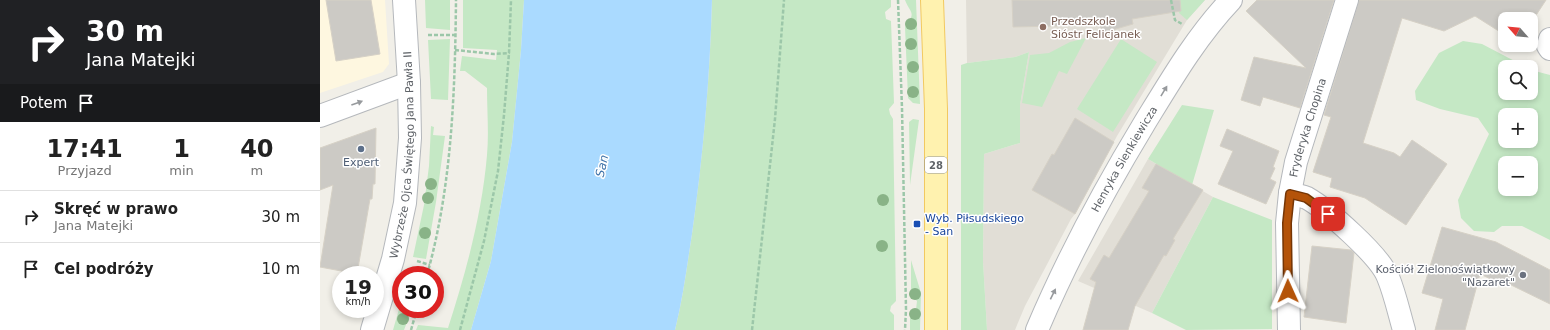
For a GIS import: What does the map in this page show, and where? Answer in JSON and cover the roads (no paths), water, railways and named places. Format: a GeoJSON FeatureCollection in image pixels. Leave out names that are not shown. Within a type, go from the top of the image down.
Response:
{"type":"FeatureCollection","features":[{"type":"Feature","properties":{"kind":"main road","name":"28"},"geometry":{"type":"LineString","coordinates":[[932,0],[936,109],[936,330]]}},
{"type":"Feature","properties":{"kind":"street","name":"Wybrzeże Ojca Świętego Jana Pawła II"},"geometry":{"type":"LineString","coordinates":[[372,330],[393,259],[405,203],[410,138],[409,83],[404,0]]}},
{"type":"Feature","properties":{"kind":"street","name":"Henryka Sienkiewicza"},"geometry":{"type":"LineString","coordinates":[[1037,330],[1072,254],[1129,150],[1189,52],[1231,0]]}},
{"type":"Feature","properties":{"kind":"street","name":"Fryderyka Chopina"},"geometry":{"type":"LineString","coordinates":[[1289,330],[1287,223],[1290,194],[1296,162],[1347,0]]}},
{"type":"Feature","properties":{"kind":"street"},"geometry":{"type":"LineString","coordinates":[[1550,40],[1548,46],[1550,49]]}},
{"type":"Feature","properties":{"kind":"street"},"geometry":{"type":"LineString","coordinates":[[320,116],[409,83]]}},
{"type":"Feature","properties":{"kind":"street"},"geometry":{"type":"LineString","coordinates":[[1290,194],[1306,198],[1320,207],[1355,237],[1373,255],[1388,276],[1404,330]]}},
{"type":"Feature","properties":{"kind":"water","name":"San"},"geometry":{"type":"Polygon","coordinates":[[[524,0],[712,0],[708,88],[699,176],[687,270],[675,330],[471,330],[491,261],[512,142],[521,50],[524,0]]]}},
{"type":"Feature","properties":{"kind":"place","name":"Przedszkole Sióstr Felicjanek"},"geometry":{"type":"Point","coordinates":[1043,27]}},
{"type":"Feature","properties":{"kind":"place","name":"Expert"},"geometry":{"type":"Point","coordinates":[361,149]}},
{"type":"Feature","properties":{"kind":"place","name":"Wyb. Piłsudskiego - San"},"geometry":{"type":"Point","coordinates":[917,224]}},
{"type":"Feature","properties":{"kind":"place","name":"Kościół Zielonoświątkowy \"Nazaret\""},"geometry":{"type":"Point","coordinates":[1523,275]}}]}
